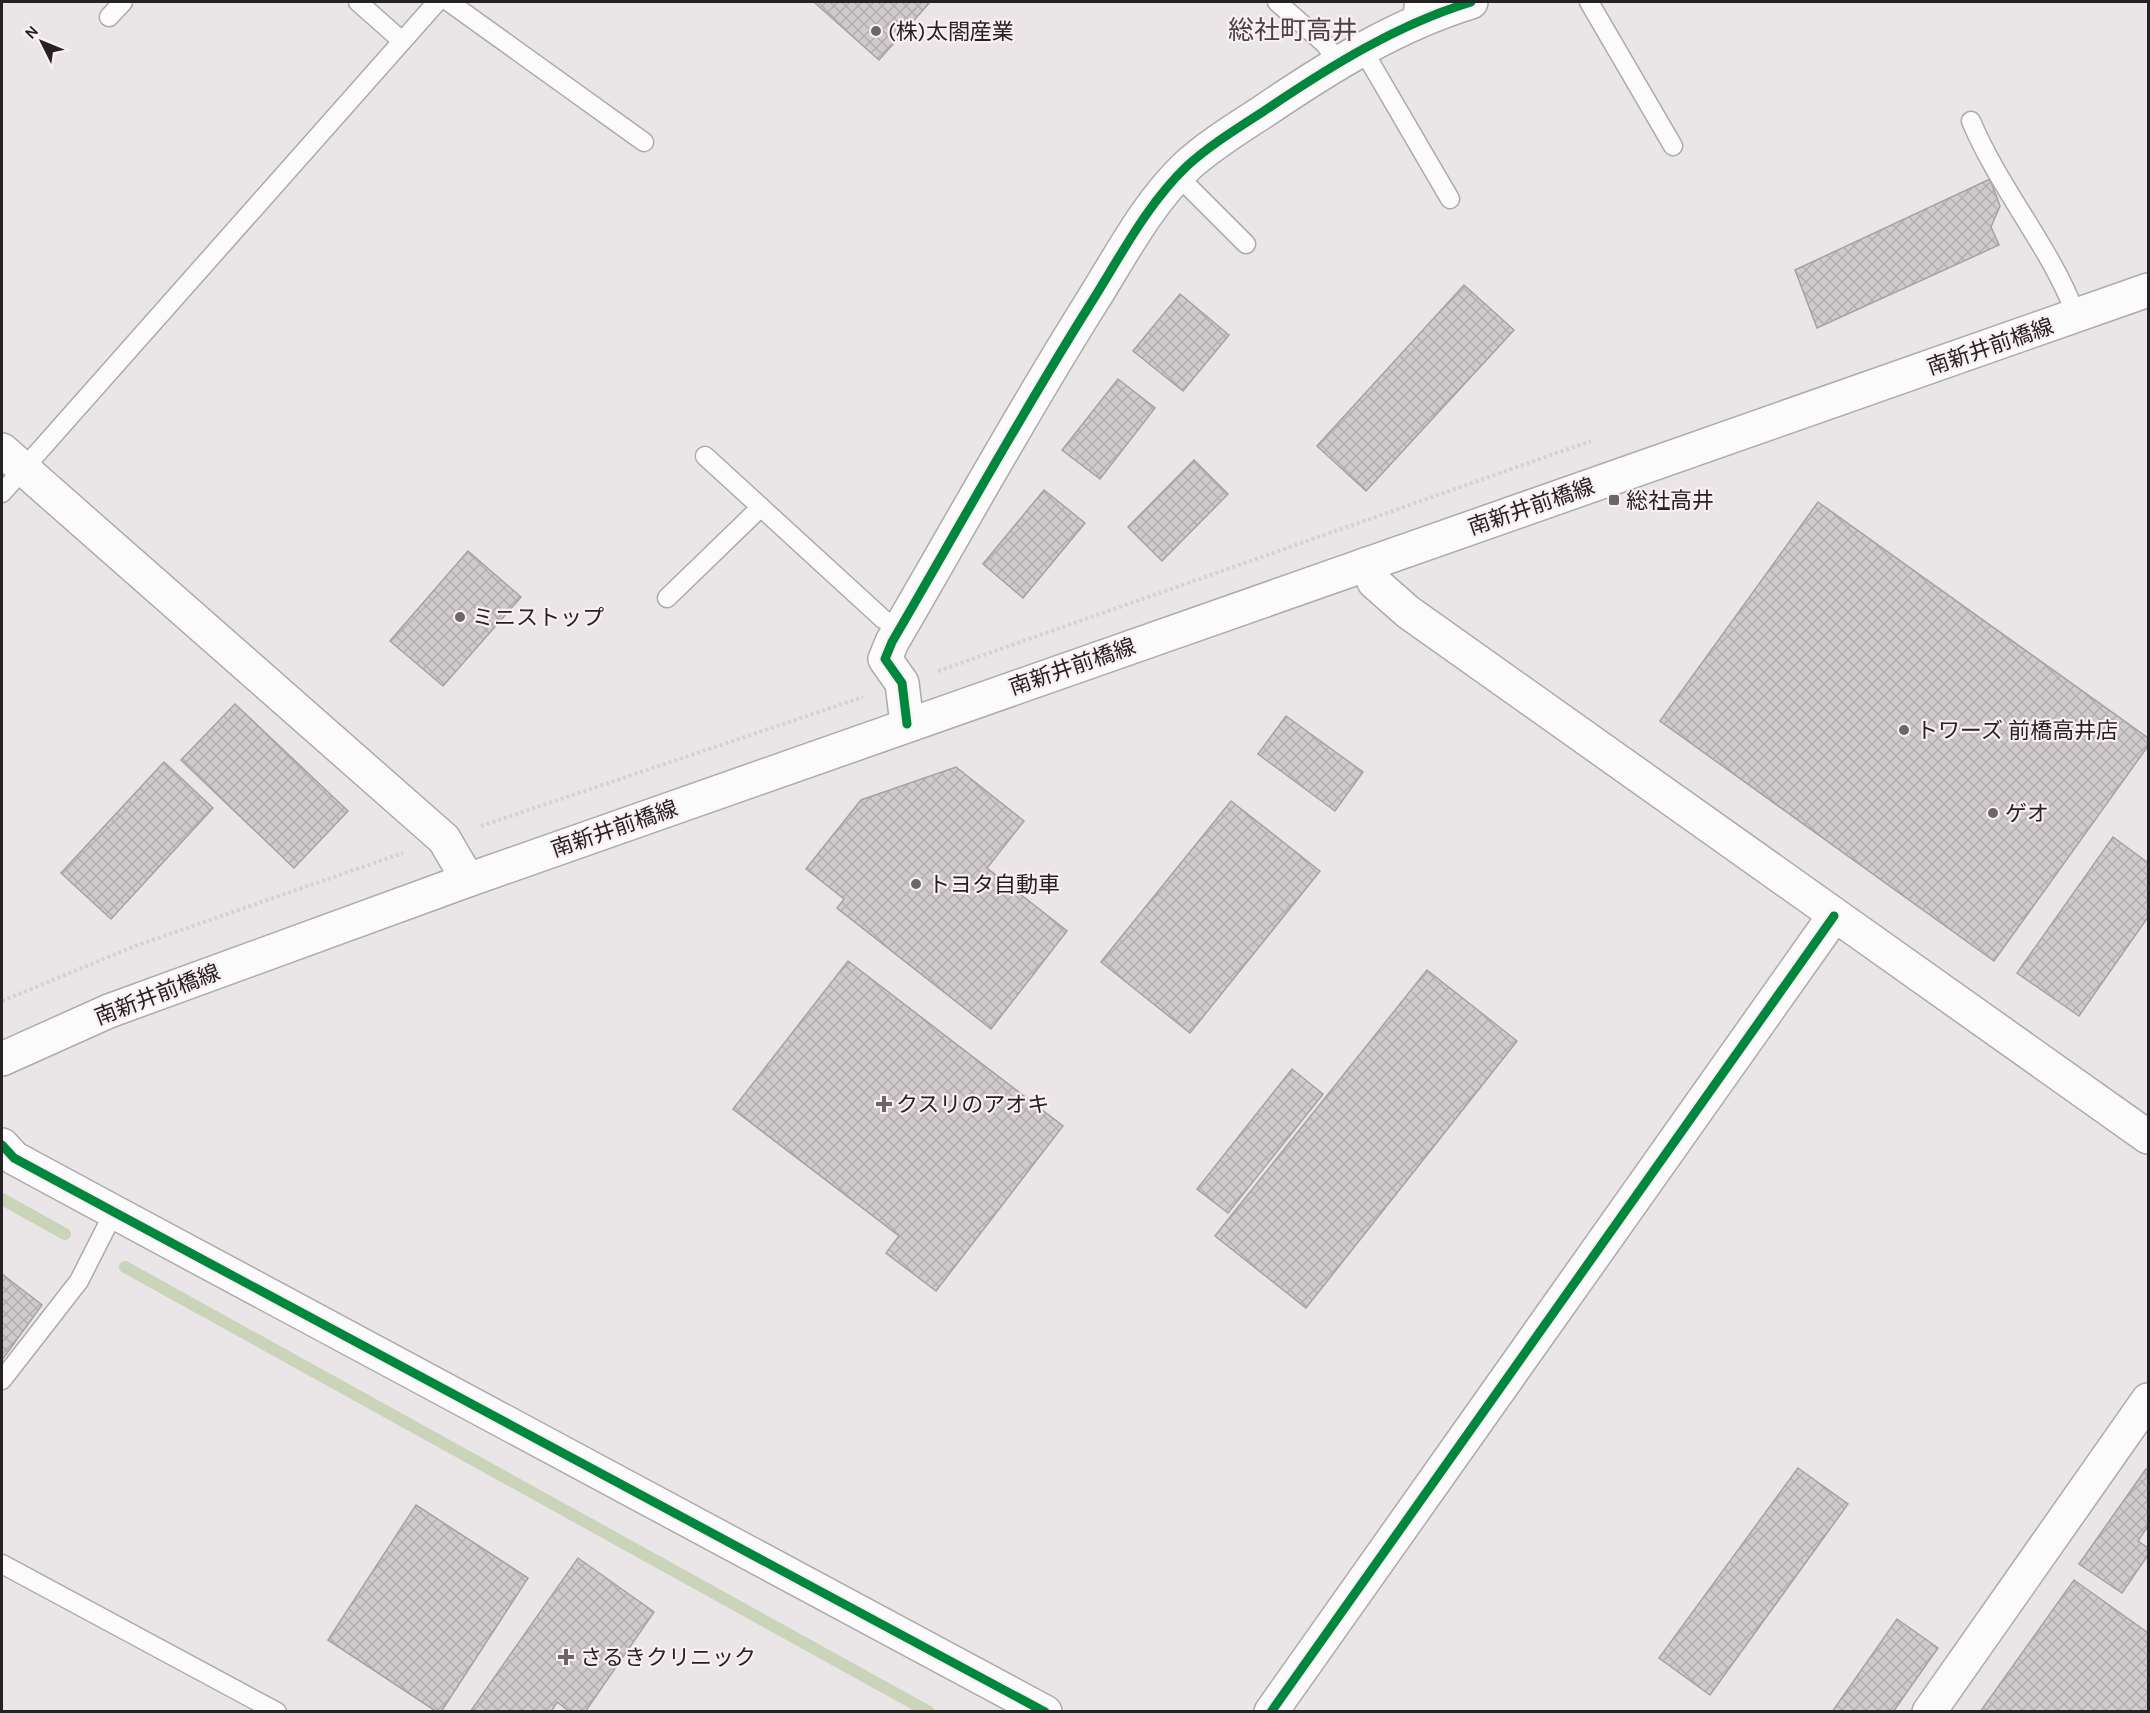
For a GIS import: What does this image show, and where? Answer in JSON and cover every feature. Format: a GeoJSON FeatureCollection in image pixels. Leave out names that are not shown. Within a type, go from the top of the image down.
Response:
{"type":"FeatureCollection","features":[{"type":"Feature","properties":{"kind":"street"},"geometry":{"type":"LineString","coordinates":[[907,724],[903,683],[885,658],[1040,384],[1152,206],[1178,176],[1212,145],[1351,57],[1413,13],[1471,2]]}},
{"type":"Feature","properties":{"kind":"street","name":"南新井前橋線"},"geometry":{"type":"LineString","coordinates":[[2,1059],[109,1011],[468,880],[2148,290]]}},
{"type":"Feature","properties":{"kind":"street"},"geometry":{"type":"LineString","coordinates":[[12,460],[444,838],[468,880]]}},
{"type":"Feature","properties":{"kind":"street"},"geometry":{"type":"LineString","coordinates":[[1366,564],[1374,582],[1408,612],[2148,1137]]}},
{"type":"Feature","properties":{"kind":"street"},"geometry":{"type":"LineString","coordinates":[[1271,1712],[1834,916]]}},
{"type":"Feature","properties":{"kind":"street"},"geometry":{"type":"LineString","coordinates":[[2,1145],[14,1158],[1045,1712]]}},
{"type":"Feature","properties":{"kind":"street"},"geometry":{"type":"LineString","coordinates":[[1929,1712],[2148,1400]]}},
{"type":"Feature","properties":{"kind":"lane"},"geometry":{"type":"LineString","coordinates":[[109,17],[123,2]]}},
{"type":"Feature","properties":{"kind":"lane"},"geometry":{"type":"LineString","coordinates":[[358,2],[402,41]]}},
{"type":"Feature","properties":{"kind":"lane"},"geometry":{"type":"LineString","coordinates":[[2,494],[12,460],[437,2]]}},
{"type":"Feature","properties":{"kind":"lane"},"geometry":{"type":"LineString","coordinates":[[449,2],[644,142]]}},
{"type":"Feature","properties":{"kind":"lane"},"geometry":{"type":"LineString","coordinates":[[1277,2],[1325,44],[1351,57],[1450,199]]}},
{"type":"Feature","properties":{"kind":"lane"},"geometry":{"type":"LineString","coordinates":[[1589,2],[1674,146]]}},
{"type":"Feature","properties":{"kind":"lane"},"geometry":{"type":"LineString","coordinates":[[1971,121],[1985,154],[2062,279],[2076,315]]}},
{"type":"Feature","properties":{"kind":"lane"},"geometry":{"type":"LineString","coordinates":[[1178,176],[1246,244]]}},
{"type":"Feature","properties":{"kind":"lane"},"geometry":{"type":"LineString","coordinates":[[705,456],[883,619],[900,629]]}},
{"type":"Feature","properties":{"kind":"lane"},"geometry":{"type":"LineString","coordinates":[[667,598],[761,507]]}},
{"type":"Feature","properties":{"kind":"lane"},"geometry":{"type":"LineString","coordinates":[[2,1380],[79,1281],[114,1212]]}},
{"type":"Feature","properties":{"kind":"lane"},"geometry":{"type":"LineString","coordinates":[[2,1564],[277,1712]]}},
{"type":"Feature","properties":{"kind":"path"},"geometry":{"type":"LineString","coordinates":[[2,1001],[135,946],[444,838],[903,683],[1598,439]]}},
{"type":"Feature","properties":{"kind":"building","name":"(株)太閤産業"},"geometry":{"type":"Polygon","coordinates":[[[814,2],[930,2],[879,60],[814,2]]]}},
{"type":"Feature","properties":{"kind":"building"},"geometry":{"type":"Polygon","coordinates":[[[1990,179],[2000,206],[1991,227],[1999,245],[1817,328],[1795,270],[1990,179]]]}},
{"type":"Feature","properties":{"kind":"building"},"geometry":{"type":"Polygon","coordinates":[[[1464,285],[1514,330],[1366,491],[1317,446],[1464,285]]]}},
{"type":"Feature","properties":{"kind":"building"},"geometry":{"type":"Polygon","coordinates":[[[1180,294],[1229,335],[1183,391],[1133,351],[1180,294]]]}},
{"type":"Feature","properties":{"kind":"building"},"geometry":{"type":"Polygon","coordinates":[[[1118,379],[1155,408],[1100,479],[1062,450],[1118,379]]]}},
{"type":"Feature","properties":{"kind":"building"},"geometry":{"type":"Polygon","coordinates":[[[1194,460],[1228,494],[1162,561],[1128,527],[1194,460]]]}},
{"type":"Feature","properties":{"kind":"building"},"geometry":{"type":"Polygon","coordinates":[[[1044,490],[1085,523],[1023,598],[983,564],[1044,490]]]}},
{"type":"Feature","properties":{"kind":"building","name":"トワーズ 前橋高井店"},"geometry":{"type":"Polygon","coordinates":[[[1818,502],[2148,738],[2148,746],[1994,961],[1660,721],[1818,502]]]}},
{"type":"Feature","properties":{"kind":"building"},"geometry":{"type":"Polygon","coordinates":[[[468,551],[521,597],[443,686],[390,641],[468,551]]]}},
{"type":"Feature","properties":{"kind":"building"},"geometry":{"type":"Polygon","coordinates":[[[235,704],[348,811],[294,868],[181,760],[235,704]]]}},
{"type":"Feature","properties":{"kind":"building"},"geometry":{"type":"Polygon","coordinates":[[[1286,716],[1363,772],[1335,811],[1258,754],[1286,716]]]}},
{"type":"Feature","properties":{"kind":"building"},"geometry":{"type":"Polygon","coordinates":[[[164,762],[213,808],[111,919],[61,873],[164,762]]]}},
{"type":"Feature","properties":{"kind":"building","name":"トヨタ自動車"},"geometry":{"type":"Polygon","coordinates":[[[956,767],[1024,821],[987,868],[1067,931],[991,1029],[837,908],[844,899],[806,869],[861,800],[956,767]]]}},
{"type":"Feature","properties":{"kind":"building"},"geometry":{"type":"Polygon","coordinates":[[[1231,801],[1320,871],[1190,1033],[1101,962],[1231,801]]]}},
{"type":"Feature","properties":{"kind":"building"},"geometry":{"type":"Polygon","coordinates":[[[2113,837],[2148,863],[2148,917],[2079,1016],[2017,973],[2113,837]]]}},
{"type":"Feature","properties":{"kind":"building"},"geometry":{"type":"Polygon","coordinates":[[[848,961],[1063,1126],[936,1291],[886,1253],[899,1236],[733,1109],[848,961]]]}},
{"type":"Feature","properties":{"kind":"building"},"geometry":{"type":"Polygon","coordinates":[[[1427,970],[1517,1041],[1306,1308],[1215,1236],[1427,970]]]}},
{"type":"Feature","properties":{"kind":"building"},"geometry":{"type":"Polygon","coordinates":[[[1292,1069],[1323,1094],[1228,1213],[1197,1189],[1292,1069]]]}},
{"type":"Feature","properties":{"kind":"building"},"geometry":{"type":"Polygon","coordinates":[[[2,1274],[42,1305],[2,1360],[2,1274]]]}},
{"type":"Feature","properties":{"kind":"building"},"geometry":{"type":"Polygon","coordinates":[[[1798,1468],[1848,1504],[1710,1695],[1659,1658],[1798,1468]]]}},
{"type":"Feature","properties":{"kind":"building"},"geometry":{"type":"Polygon","coordinates":[[[2146,1469],[2148,1471],[2148,1526],[2138,1541],[2148,1548],[2148,1555],[2122,1593],[2079,1564],[2146,1469]]]}},
{"type":"Feature","properties":{"kind":"building"},"geometry":{"type":"Polygon","coordinates":[[[416,1505],[528,1578],[441,1712],[437,1712],[328,1640],[416,1505]]]}},
{"type":"Feature","properties":{"kind":"building","name":"さるきクリニック"},"geometry":{"type":"Polygon","coordinates":[[[578,1558],[654,1612],[585,1712],[570,1712],[557,1702],[551,1712],[470,1712],[578,1558]]]}},
{"type":"Feature","properties":{"kind":"building"},"geometry":{"type":"Polygon","coordinates":[[[2074,1580],[2148,1633],[2148,1712],[1980,1712],[2074,1580]]]}},
{"type":"Feature","properties":{"kind":"building"},"geometry":{"type":"Polygon","coordinates":[[[1897,1619],[1938,1648],[1893,1712],[1832,1712],[1897,1619]]]}},
{"type":"Feature","properties":{"kind":"waterway"},"geometry":{"type":"LineString","coordinates":[[2,1199],[65,1234]]}},
{"type":"Feature","properties":{"kind":"waterway"},"geometry":{"type":"LineString","coordinates":[[125,1267],[929,1712]]}},
{"type":"Feature","properties":{"kind":"cycle path"},"geometry":{"type":"LineString","coordinates":[[907,724],[902,683],[885,659],[892,642],[1040,387],[1124,249],[1159,197],[1187,166],[1205,151],[1313,79],[1390,35],[1443,11],[1471,2]]}},
{"type":"Feature","properties":{"kind":"cycle path"},"geometry":{"type":"LineString","coordinates":[[1271,1712],[1834,916]]}},
{"type":"Feature","properties":{"kind":"cycle path"},"geometry":{"type":"LineString","coordinates":[[2,1145],[14,1158],[1045,1712]]}},
{"type":"Feature","properties":{"kind":"place","name":"(株)太閤産業"},"geometry":{"type":"Point","coordinates":[876,31]}},
{"type":"Feature","properties":{"kind":"place","name":"総社高井"},"geometry":{"type":"Point","coordinates":[1614,500]}},
{"type":"Feature","properties":{"kind":"place","name":"ミニストップ"},"geometry":{"type":"Point","coordinates":[460,617]}},
{"type":"Feature","properties":{"kind":"place","name":"トワーズ 前橋高井店"},"geometry":{"type":"Point","coordinates":[1904,730]}},
{"type":"Feature","properties":{"kind":"place","name":"ゲオ"},"geometry":{"type":"Point","coordinates":[1993,813]}},
{"type":"Feature","properties":{"kind":"place","name":"トヨタ自動車"},"geometry":{"type":"Point","coordinates":[916,884]}},
{"type":"Feature","properties":{"kind":"place","name":"クスリのアオキ"},"geometry":{"type":"Point","coordinates":[884,1104]}},
{"type":"Feature","properties":{"kind":"place","name":"さるきクリニック"},"geometry":{"type":"Point","coordinates":[566,1657]}},
{"type":"Feature","properties":{"kind":"district","name":"総社町高井"},"geometry":{"type":"Point","coordinates":[1293,30]}}]}
